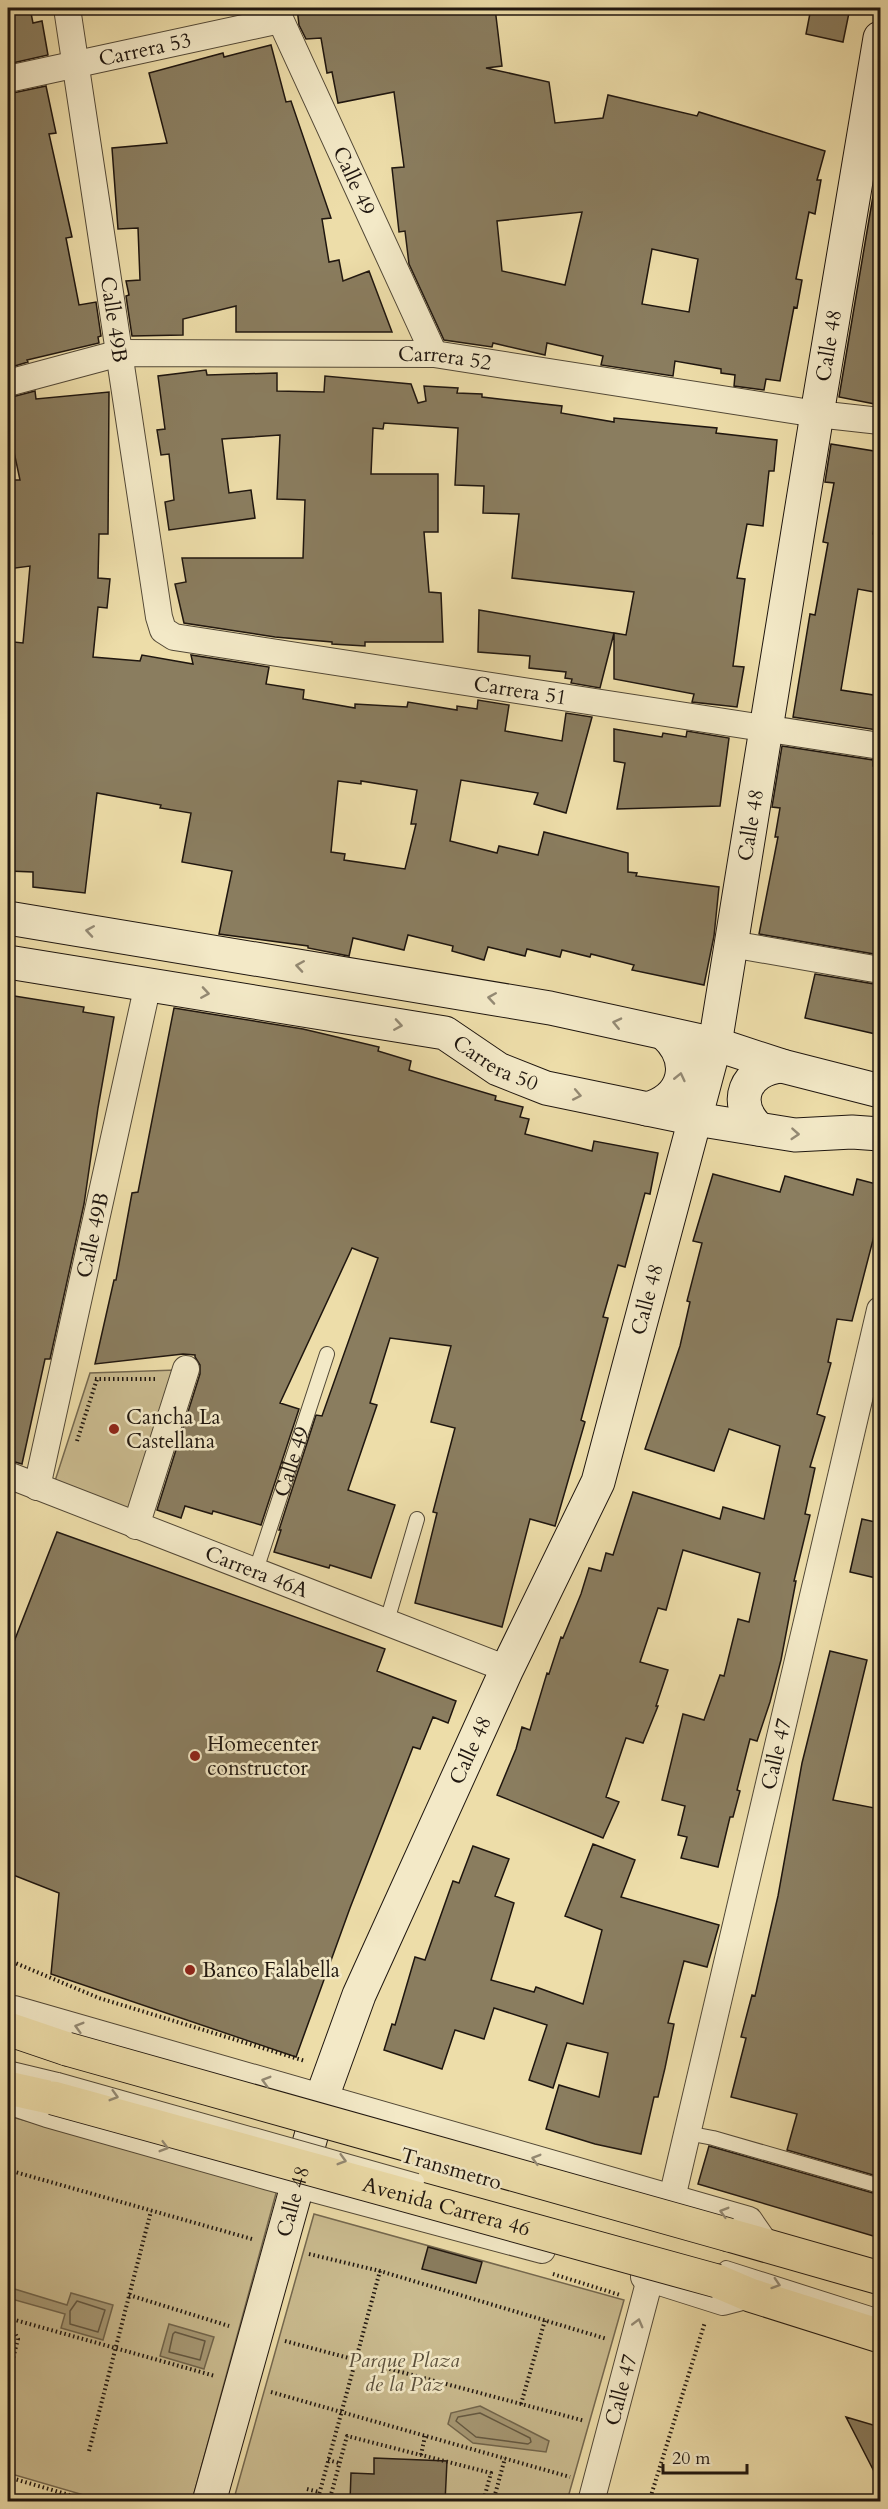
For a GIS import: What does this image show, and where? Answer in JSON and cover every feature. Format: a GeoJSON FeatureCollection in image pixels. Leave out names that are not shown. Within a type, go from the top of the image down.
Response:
{"type":"FeatureCollection","features":[{"type":"Feature","properties":{"kind":"main road"},"geometry":{"type":"LineString","coordinates":[[8,2030],[57,2055],[729,2235],[880,2278]]}},
{"type":"Feature","properties":{"kind":"main road","name":"Avenida Carrera 46"},"geometry":{"type":"LineString","coordinates":[[8,2088],[55,2089],[716,2271],[750,2295],[880,2336]]}},
{"type":"Feature","properties":{"kind":"street","name":"Calle 49B"},"geometry":{"type":"LineString","coordinates":[[67,8],[159,617],[163,630]]}},
{"type":"Feature","properties":{"kind":"street","name":"Carrera 53"},"geometry":{"type":"LineString","coordinates":[[8,79],[76,65],[277,14]]}},
{"type":"Feature","properties":{"kind":"street","name":"Calle 49"},"geometry":{"type":"LineString","coordinates":[[277,14],[434,354]]}},
{"type":"Feature","properties":{"kind":"street","name":"Calle 48"},"geometry":{"type":"LineString","coordinates":[[209,2502],[297,2184],[327,2083],[359,1995],[507,1668],[598,1482],[715,1044],[880,38]]}},
{"type":"Feature","properties":{"kind":"street","name":"Carrera 52"},"geometry":{"type":"LineString","coordinates":[[8,383],[120,353],[434,354],[880,422]]}},
{"type":"Feature","properties":{"kind":"street","name":"Carrera 51"},"geometry":{"type":"LineString","coordinates":[[163,630],[174,638],[880,746]]}},
{"type":"Feature","properties":{"kind":"street"},"geometry":{"type":"LineString","coordinates":[[8,918],[550,1008],[715,1044],[782,1066],[880,1091]]}},
{"type":"Feature","properties":{"kind":"street"},"geometry":{"type":"LineString","coordinates":[[731,944],[880,970]]}},
{"type":"Feature","properties":{"kind":"street","name":"Carrera 50"},"geometry":{"type":"LineString","coordinates":[[8,962],[445,1033],[498,1069],[546,1088],[696,1119],[795,1135],[852,1132],[880,1134]]}},
{"type":"Feature","properties":{"kind":"street","name":"Calle 49B"},"geometry":{"type":"LineString","coordinates":[[37,1487],[148,984]]}},
{"type":"Feature","properties":{"kind":"street"},"geometry":{"type":"LineString","coordinates":[[647,1109],[659,1106],[669,1099],[682,1078],[681,1053],[665,1034]]}},
{"type":"Feature","properties":{"kind":"street"},"geometry":{"type":"LineString","coordinates":[[759,1129],[751,1121],[746,1111],[744,1100],[746,1088],[760,1071],[782,1066]]}},
{"type":"Feature","properties":{"kind":"street","name":"Calle 47"},"geometry":{"type":"LineString","coordinates":[[672,2198],[880,1310]]}},
{"type":"Feature","properties":{"kind":"street"},"geometry":{"type":"LineString","coordinates":[[136,1526],[184,1374]]}},
{"type":"Feature","properties":{"kind":"street","name":"Carrera 46A"},"geometry":{"type":"LineString","coordinates":[[8,1475],[507,1668]]}},
{"type":"Feature","properties":{"kind":"street"},"geometry":{"type":"LineString","coordinates":[[8,2009],[327,2083],[672,2198],[749,2220],[767,2246]]}},
{"type":"Feature","properties":{"kind":"street"},"geometry":{"type":"LineString","coordinates":[[8,2101],[297,2184],[647,2289],[723,2302],[750,2295]]}},
{"type":"Feature","properties":{"kind":"street","name":"Calle 47"},"geometry":{"type":"LineString","coordinates":[[594,2493],[647,2289]]}},
{"type":"Feature","properties":{"kind":"lane","name":"Calle 49"},"geometry":{"type":"LineString","coordinates":[[256,1570],[327,1354]]}},
{"type":"Feature","properties":{"kind":"lane"},"geometry":{"type":"LineString","coordinates":[[387,1621],[417,1519]]}},
{"type":"Feature","properties":{"kind":"lane"},"geometry":{"type":"LineString","coordinates":[[57,2055],[326,2136]]}},
{"type":"Feature","properties":{"kind":"lane","name":"Transmetro"},"geometry":{"type":"LineString","coordinates":[[8,2068],[55,2089],[435,2186]]}},
{"type":"Feature","properties":{"kind":"lane"},"geometry":{"type":"LineString","coordinates":[[687,2133],[713,2138],[880,2186]]}},
{"type":"Feature","properties":{"kind":"lane"},"geometry":{"type":"LineString","coordinates":[[716,2271],[880,2317]]}},
{"type":"Feature","properties":{"kind":"path"},"geometry":{"type":"LineString","coordinates":[[61,1379],[184,1374]]}},
{"type":"Feature","properties":{"kind":"path"},"geometry":{"type":"LineString","coordinates":[[8,1960],[99,1998],[327,2083]]}},
{"type":"Feature","properties":{"kind":"path"},"geometry":{"type":"LineString","coordinates":[[8,2170],[280,2247],[380,2271],[632,2346]]}},
{"type":"Feature","properties":{"kind":"path"},"geometry":{"type":"LineString","coordinates":[[89,2451],[151,2211]]}},
{"type":"Feature","properties":{"kind":"path"},"geometry":{"type":"LineString","coordinates":[[317,2502],[380,2271]]}},
{"type":"Feature","properties":{"kind":"path"},"geometry":{"type":"LineString","coordinates":[[546,2272],[632,2299],[647,2289]]}},
{"type":"Feature","properties":{"kind":"path"},"geometry":{"type":"LineString","coordinates":[[129,2295],[256,2334],[611,2428]]}},
{"type":"Feature","properties":{"kind":"path"},"geometry":{"type":"LineString","coordinates":[[649,2502],[705,2321],[695,2317]]}},
{"type":"Feature","properties":{"kind":"path"},"geometry":{"type":"LineString","coordinates":[[8,2318],[505,2458],[594,2493]]}},
{"type":"Feature","properties":{"kind":"path"},"geometry":{"type":"LineString","coordinates":[[520,2404],[545,2320]]}},
{"type":"Feature","properties":{"kind":"path"},"geometry":{"type":"LineString","coordinates":[[8,2331],[15,2333],[18,2339],[8,2378]]}},
{"type":"Feature","properties":{"kind":"path"},"geometry":{"type":"LineString","coordinates":[[329,2502],[347,2436],[490,2473],[483,2502]]}},
{"type":"Feature","properties":{"kind":"path"},"geometry":{"type":"LineString","coordinates":[[421,2455],[425,2436]]}},
{"type":"Feature","properties":{"kind":"path"},"geometry":{"type":"LineString","coordinates":[[493,2502],[505,2458]]}},
{"type":"Feature","properties":{"kind":"path"},"geometry":{"type":"LineString","coordinates":[[328,2460],[339,2463]]}},
{"type":"Feature","properties":{"kind":"path"},"geometry":{"type":"LineString","coordinates":[[8,2477],[93,2502]]}},
{"type":"Feature","properties":{"kind":"path"},"geometry":{"type":"LineString","coordinates":[[307,2489],[319,2492]]}},
{"type":"Feature","properties":{"kind":"green space","name":"Cancha La Castellana"},"geometry":{"type":"Polygon","coordinates":[[[176,1370],[129,1517],[54,1484],[90,1373],[176,1370]]]}},
{"type":"Feature","properties":{"kind":"green space"},"geometry":{"type":"Polygon","coordinates":[[[8,2116],[278,2186],[192,2501],[104,2501],[8,2473],[8,2116]]]}},
{"type":"Feature","properties":{"kind":"green space","name":"Parque Plaza de la Paz"},"geometry":{"type":"Polygon","coordinates":[[[314,2214],[624,2300],[567,2501],[233,2502],[314,2214]]]}},
{"type":"Feature","properties":{"kind":"water"},"geometry":{"type":"Polygon","coordinates":[[[8,2287],[67,2305],[71,2293],[113,2305],[103,2340],[61,2328],[65,2314],[8,2298],[8,2287]]]}},
{"type":"Feature","properties":{"kind":"water"},"geometry":{"type":"Polygon","coordinates":[[[169,2324],[214,2337],[204,2369],[160,2356],[169,2324]]]}},
{"type":"Feature","properties":{"kind":"water"},"geometry":{"type":"Polygon","coordinates":[[[480,2406],[549,2441],[546,2452],[473,2443],[448,2424],[451,2413],[480,2406]]]}},
{"type":"Feature","properties":{"kind":"building"},"geometry":{"type":"Polygon","coordinates":[[[8,8],[30,8],[33,23],[42,21],[48,55],[8,64],[8,8]]]}},
{"type":"Feature","properties":{"kind":"building"},"geometry":{"type":"Polygon","coordinates":[[[297,8],[398,8],[399,12],[434,8],[495,8],[502,66],[486,68],[549,82],[555,123],[603,118],[608,95],[697,116],[699,112],[825,151],[817,180],[821,180],[815,214],[809,212],[796,279],[802,280],[797,308],[794,307],[780,381],[766,379],[764,390],[734,386],[735,375],[721,373],[721,369],[675,361],[673,376],[601,365],[603,356],[547,343],[545,355],[493,343],[492,347],[444,340],[409,264],[405,231],[399,232],[392,168],[404,167],[394,92],[338,103],[332,72],[327,73],[321,38],[306,39],[299,25],[297,8]],[[582,212],[497,221],[502,271],[565,285],[582,212]],[[652,249],[642,304],[689,312],[698,259],[652,249]]]}},
{"type":"Feature","properties":{"kind":"building"},"geometry":{"type":"Polygon","coordinates":[[[811,8],[850,8],[843,42],[806,34],[811,8]]]}},
{"type":"Feature","properties":{"kind":"building"},"geometry":{"type":"Polygon","coordinates":[[[271,45],[286,102],[291,101],[331,218],[322,219],[329,262],[339,260],[343,281],[369,271],[392,332],[236,332],[236,306],[183,319],[183,335],[132,336],[126,281],[140,280],[138,228],[118,229],[112,148],[167,143],[149,73],[223,53],[224,57],[271,45]]]}},
{"type":"Feature","properties":{"kind":"building"},"geometry":{"type":"Polygon","coordinates":[[[46,86],[56,133],[49,134],[72,237],[66,238],[79,305],[96,302],[101,336],[98,337],[99,343],[27,360],[28,362],[8,368],[8,94],[46,86]]]}},
{"type":"Feature","properties":{"kind":"building"},"geometry":{"type":"Polygon","coordinates":[[[874,190],[880,191],[880,405],[839,397],[874,190]]]}},
{"type":"Feature","properties":{"kind":"building"},"geometry":{"type":"Polygon","coordinates":[[[206,370],[207,375],[277,373],[277,391],[324,392],[325,376],[411,384],[418,403],[426,401],[424,386],[458,388],[457,393],[482,394],[482,397],[562,406],[561,413],[614,422],[614,418],[717,428],[716,433],[777,440],[774,471],[769,471],[763,526],[747,524],[737,578],[745,579],[733,666],[744,667],[737,707],[692,702],[694,694],[614,679],[614,633],[626,635],[634,592],[512,578],[519,514],[483,513],[484,486],[455,485],[458,428],[384,423],[383,429],[373,428],[371,474],[438,474],[438,532],[424,532],[429,592],[441,593],[443,642],[365,642],[365,646],[332,644],[332,642],[275,637],[184,623],[175,584],[186,582],[182,558],[303,558],[305,500],[277,499],[280,435],[222,439],[229,493],[251,490],[255,518],[169,530],[165,502],[174,500],[169,454],[161,455],[157,430],[165,429],[158,376],[206,370]]]}},
{"type":"Feature","properties":{"kind":"building"},"geometry":{"type":"Polygon","coordinates":[[[35,391],[36,399],[109,392],[108,534],[99,534],[98,578],[110,579],[107,608],[98,607],[93,657],[140,661],[142,655],[193,664],[191,655],[269,667],[266,684],[304,690],[303,699],[355,708],[355,704],[407,707],[408,702],[457,710],[457,706],[477,709],[478,700],[509,705],[505,731],[562,741],[566,713],[592,717],[566,813],[534,804],[538,793],[461,780],[450,841],[497,853],[499,846],[538,855],[544,832],[628,853],[628,872],[637,873],[636,876],[719,887],[714,936],[704,985],[632,970],[634,965],[591,954],[590,957],[562,950],[560,957],[527,949],[525,956],[488,947],[484,960],[452,951],[453,946],[408,935],[404,950],[353,938],[349,956],[308,948],[308,946],[219,934],[232,871],[182,862],[191,813],[97,793],[85,893],[33,887],[33,872],[8,871],[8,690],[10,690],[14,642],[23,643],[30,566],[8,569],[8,480],[20,480],[8,424],[8,398],[35,391]],[[338,781],[331,852],[345,854],[344,860],[405,869],[416,824],[411,824],[417,790],[361,781],[361,784],[338,781]]]}},
{"type":"Feature","properties":{"kind":"building"},"geometry":{"type":"Polygon","coordinates":[[[831,444],[880,452],[880,493],[873,534],[880,536],[880,593],[858,589],[841,690],[880,696],[877,730],[793,717],[810,614],[815,615],[828,543],[823,542],[834,483],[825,482],[831,444]]]}},
{"type":"Feature","properties":{"kind":"building"},"geometry":{"type":"Polygon","coordinates":[[[479,610],[614,633],[600,688],[571,683],[572,679],[565,678],[566,672],[529,668],[530,656],[478,652],[479,610]]]}},
{"type":"Feature","properties":{"kind":"building"},"geometry":{"type":"Polygon","coordinates":[[[614,729],[662,737],[663,733],[686,737],[687,731],[729,738],[720,806],[617,809],[625,763],[614,761],[614,729]]]}},
{"type":"Feature","properties":{"kind":"building"},"geometry":{"type":"Polygon","coordinates":[[[782,746],[873,760],[873,766],[880,767],[880,955],[759,934],[778,837],[775,837],[780,808],[772,807],[782,746]]]}},
{"type":"Feature","properties":{"kind":"building"},"geometry":{"type":"Polygon","coordinates":[[[815,974],[880,985],[880,1035],[805,1018],[815,974]]]}},
{"type":"Feature","properties":{"kind":"building"},"geometry":{"type":"Polygon","coordinates":[[[8,995],[84,1007],[83,1012],[114,1017],[84,1204],[50,1359],[45,1359],[22,1464],[8,1460],[8,995]]]}},
{"type":"Feature","properties":{"kind":"building"},"geometry":{"type":"Polygon","coordinates":[[[174,1008],[303,1029],[379,1047],[378,1051],[411,1061],[409,1070],[496,1096],[495,1100],[523,1107],[520,1117],[529,1119],[525,1134],[592,1151],[594,1141],[658,1153],[650,1194],[645,1193],[625,1267],[618,1265],[603,1317],[608,1318],[581,1420],[585,1422],[555,1526],[530,1519],[502,1627],[415,1603],[437,1513],[433,1512],[455,1428],[431,1422],[451,1346],[390,1338],[370,1403],[377,1405],[348,1490],[395,1505],[371,1578],[330,1565],[329,1568],[274,1552],[316,1415],[322,1416],[378,1258],[352,1248],[280,1403],[299,1409],[261,1525],[213,1511],[212,1514],[185,1506],[181,1518],[157,1510],[200,1374],[200,1365],[195,1355],[183,1354],[95,1364],[114,1280],[116,1280],[132,1193],[138,1192],[174,1008]]]}},
{"type":"Feature","properties":{"kind":"building"},"geometry":{"type":"Polygon","coordinates":[[[713,1174],[780,1192],[785,1176],[853,1195],[857,1179],[880,1185],[880,1213],[852,1321],[837,1319],[828,1362],[831,1363],[817,1414],[825,1417],[810,1467],[815,1468],[805,1514],[810,1515],[794,1581],[796,1581],[781,1660],[757,1741],[750,1739],[737,1790],[740,1791],[733,1817],[730,1817],[718,1867],[681,1858],[687,1837],[678,1835],[685,1806],[662,1800],[683,1714],[704,1720],[720,1675],[724,1676],[738,1619],[749,1622],[760,1573],[683,1550],[666,1610],[658,1608],[640,1662],[668,1670],[656,1706],[658,1706],[643,1743],[626,1738],[606,1797],[619,1802],[603,1838],[497,1795],[516,1749],[522,1727],[530,1730],[547,1673],[549,1674],[561,1637],[563,1638],[581,1594],[589,1568],[601,1571],[606,1553],[613,1555],[633,1492],[720,1519],[723,1507],[764,1519],[780,1446],[729,1429],[714,1471],[645,1449],[680,1346],[690,1302],[687,1301],[702,1243],[693,1241],[713,1174]]]}},
{"type":"Feature","properties":{"kind":"building"},"geometry":{"type":"Polygon","coordinates":[[[862,1519],[880,1523],[880,1558],[876,1578],[850,1572],[862,1519]]]}},
{"type":"Feature","properties":{"kind":"building","name":"Homecenter constructor"},"geometry":{"type":"Polygon","coordinates":[[[57,1532],[385,1649],[377,1671],[456,1701],[448,1723],[433,1717],[420,1749],[413,1747],[350,1908],[296,2057],[51,1974],[59,1893],[8,1873],[8,1657],[57,1532]]]}},
{"type":"Feature","properties":{"kind":"building"},"geometry":{"type":"Polygon","coordinates":[[[830,1651],[867,1660],[833,1800],[880,1809],[880,2177],[787,2150],[797,2114],[731,2097],[746,2038],[741,2037],[752,1995],[755,1996],[778,1896],[802,1763],[830,1651]]]}},
{"type":"Feature","properties":{"kind":"building"},"geometry":{"type":"Polygon","coordinates":[[[593,1844],[635,1860],[621,1897],[719,1925],[707,1967],[684,1961],[668,2023],[674,2024],[665,2068],[658,2097],[654,2097],[641,2154],[595,2144],[546,2129],[559,2085],[599,2097],[608,2053],[567,2043],[553,2088],[529,2080],[547,2025],[494,2008],[484,2039],[455,2030],[442,2069],[384,2050],[392,2024],[395,2025],[415,1957],[425,1960],[453,1881],[459,1883],[473,1846],[509,1859],[495,1896],[514,1903],[491,1980],[534,1992],[536,1987],[583,2004],[602,1930],[565,1916],[593,1844]]]}},
{"type":"Feature","properties":{"kind":"building"},"geometry":{"type":"Polygon","coordinates":[[[709,2146],[880,2195],[880,2238],[698,2184],[709,2146]]]}},
{"type":"Feature","properties":{"kind":"building"},"geometry":{"type":"Polygon","coordinates":[[[428,2247],[482,2262],[476,2283],[422,2269],[428,2247]]]}},
{"type":"Feature","properties":{"kind":"building"},"geometry":{"type":"Polygon","coordinates":[[[846,2417],[880,2427],[880,2483],[846,2417]]]}},
{"type":"Feature","properties":{"kind":"building"},"geometry":{"type":"Polygon","coordinates":[[[374,2458],[447,2461],[445,2502],[350,2502],[351,2473],[374,2474],[374,2458]]]}},
{"type":"Feature","properties":{"kind":"place","name":"Cancha La Castellana"},"geometry":{"type":"Point","coordinates":[114,1429]}},
{"type":"Feature","properties":{"kind":"place","name":"Homecenter constructor"},"geometry":{"type":"Point","coordinates":[195,1756]}},
{"type":"Feature","properties":{"kind":"place","name":"Banco Falabella"},"geometry":{"type":"Point","coordinates":[190,1970]}}]}
